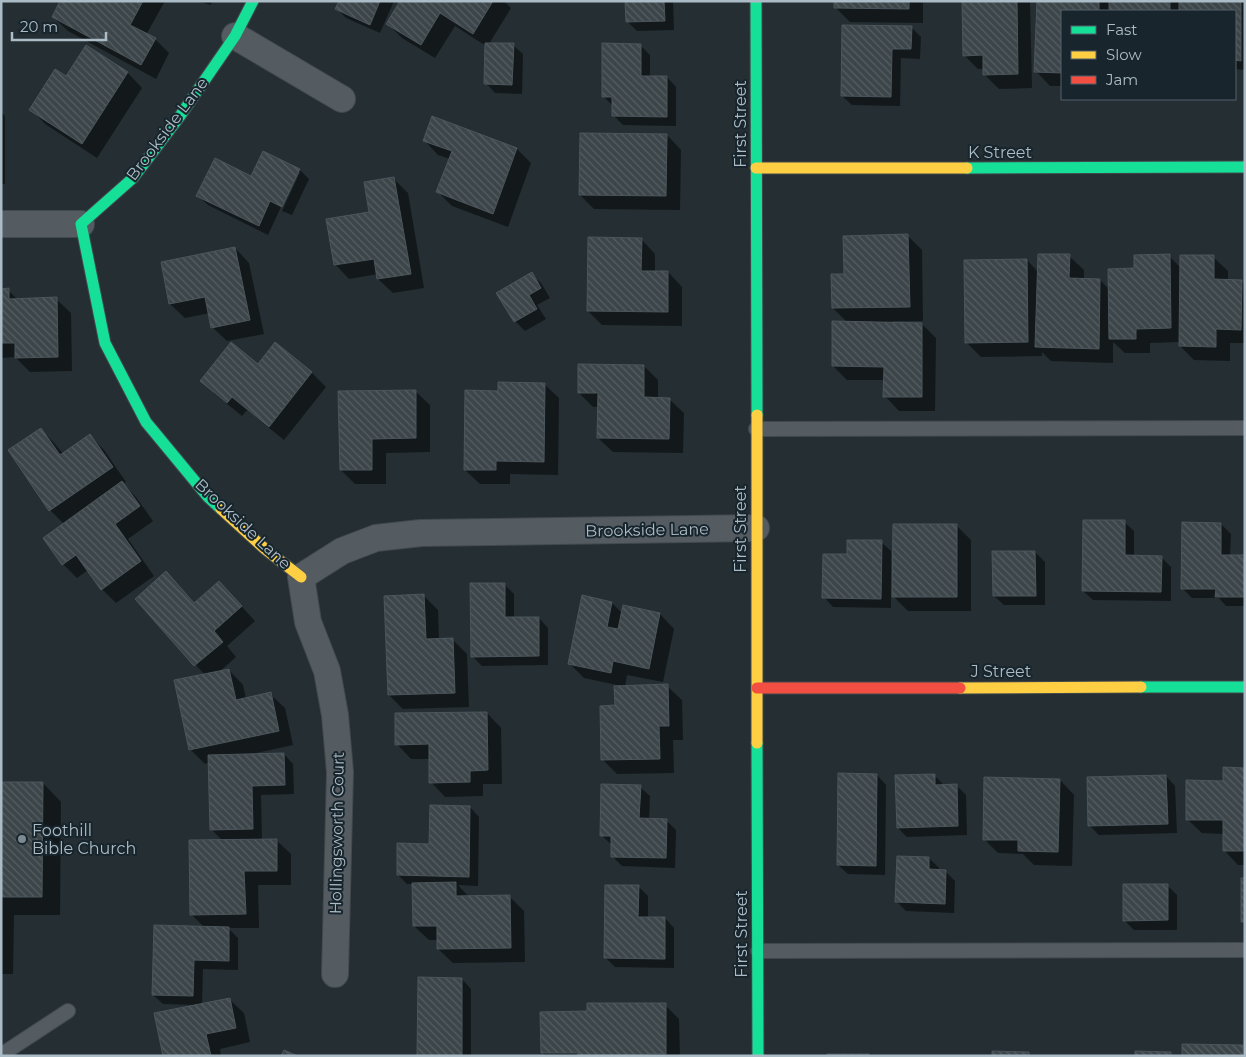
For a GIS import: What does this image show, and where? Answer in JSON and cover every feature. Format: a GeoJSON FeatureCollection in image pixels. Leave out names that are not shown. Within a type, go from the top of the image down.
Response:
{"type":"FeatureCollection","features":[{"type":"Feature","properties":{"kind":"street","name":"Brookside Lane"},"geometry":{"type":"LineString","coordinates":[[253,1],[235,36],[180,116],[133,178],[82,224],[105,344],[146,422],[208,497],[265,549],[301,577],[342,550],[376,538],[420,532],[756,528]]}},
{"type":"Feature","properties":{"kind":"street","name":"First Street"},"geometry":{"type":"LineString","coordinates":[[756,1],[758,1056]]}},
{"type":"Feature","properties":{"kind":"street"},"geometry":{"type":"LineString","coordinates":[[235,36],[342,99]]}},
{"type":"Feature","properties":{"kind":"street","name":"K Street"},"geometry":{"type":"LineString","coordinates":[[756,168],[1245,167]]}},
{"type":"Feature","properties":{"kind":"street"},"geometry":{"type":"LineString","coordinates":[[1,224],[82,224]]}},
{"type":"Feature","properties":{"kind":"street","name":"Hollingsworth Court"},"geometry":{"type":"LineString","coordinates":[[301,577],[308,622],[327,671],[335,715],[340,772],[335,974]]}},
{"type":"Feature","properties":{"kind":"street","name":"J Street"},"geometry":{"type":"LineString","coordinates":[[757,688],[1245,687]]}},
{"type":"Feature","properties":{"kind":"lane"},"geometry":{"type":"LineString","coordinates":[[756,429],[1245,428]]}},
{"type":"Feature","properties":{"kind":"lane"},"geometry":{"type":"LineString","coordinates":[[758,951],[1245,950]]}},
{"type":"Feature","properties":{"kind":"lane"},"geometry":{"type":"LineString","coordinates":[[1,1055],[68,1011]]}},
{"type":"Feature","properties":{"kind":"building"},"geometry":{"type":"Polygon","coordinates":[[[60,1],[143,1],[130,25],[156,38],[141,65],[52,17],[60,1]]]}},
{"type":"Feature","properties":{"kind":"building"},"geometry":{"type":"Polygon","coordinates":[[[339,1],[380,1],[370,25],[335,9],[339,1]]]}},
{"type":"Feature","properties":{"kind":"building"},"geometry":{"type":"Polygon","coordinates":[[[400,1],[493,1],[473,34],[440,13],[421,45],[386,24],[400,1]]]}},
{"type":"Feature","properties":{"kind":"building"},"geometry":{"type":"Polygon","coordinates":[[[625,1],[664,1],[665,21],[626,22],[625,1]]]}},
{"type":"Feature","properties":{"kind":"building"},"geometry":{"type":"Polygon","coordinates":[[[834,1],[909,1],[909,9],[834,8],[834,1]]]}},
{"type":"Feature","properties":{"kind":"building"},"geometry":{"type":"Polygon","coordinates":[[[962,1],[1017,1],[1018,74],[983,75],[983,55],[963,56],[962,1]]]}},
{"type":"Feature","properties":{"kind":"building"},"geometry":{"type":"Polygon","coordinates":[[[1037,1],[1099,1],[1099,10],[1061,10],[1061,73],[1034,72],[1037,1]]]}},
{"type":"Feature","properties":{"kind":"building"},"geometry":{"type":"Polygon","coordinates":[[[1109,1],[1170,1],[1170,10],[1109,10],[1109,1]]]}},
{"type":"Feature","properties":{"kind":"building"},"geometry":{"type":"Polygon","coordinates":[[[1179,1],[1241,1],[1241,61],[1236,60],[1236,10],[1179,10],[1179,1]]]}},
{"type":"Feature","properties":{"kind":"building"},"geometry":{"type":"Polygon","coordinates":[[[842,25],[912,26],[911,49],[892,49],[891,97],[841,96],[842,25]]]}},
{"type":"Feature","properties":{"kind":"building"},"geometry":{"type":"Polygon","coordinates":[[[485,43],[514,43],[512,85],[484,84],[485,43]]]}},
{"type":"Feature","properties":{"kind":"building"},"geometry":{"type":"Polygon","coordinates":[[[602,43],[641,44],[641,76],[667,76],[667,117],[612,116],[612,97],[602,97],[602,43]]]}},
{"type":"Feature","properties":{"kind":"building"},"geometry":{"type":"Polygon","coordinates":[[[86,45],[128,72],[82,144],[29,110],[55,69],[66,76],[86,45]]]}},
{"type":"Feature","properties":{"kind":"building"},"geometry":{"type":"Polygon","coordinates":[[[432,116],[517,148],[493,214],[436,192],[452,151],[423,141],[432,116]]]}},
{"type":"Feature","properties":{"kind":"building"},"geometry":{"type":"Polygon","coordinates":[[[580,133],[667,134],[666,196],[579,195],[580,133]]]}},
{"type":"Feature","properties":{"kind":"building"},"geometry":{"type":"Polygon","coordinates":[[[263,151],[300,169],[282,207],[270,201],[259,226],[196,196],[215,158],[251,176],[263,151]]]}},
{"type":"Feature","properties":{"kind":"building"},"geometry":{"type":"Polygon","coordinates":[[[394,177],[411,274],[377,279],[374,259],[334,265],[326,219],[369,212],[364,182],[394,177]]]}},
{"type":"Feature","properties":{"kind":"building"},"geometry":{"type":"Polygon","coordinates":[[[908,234],[910,307],[832,308],[831,274],[844,274],[843,236],[908,234]]]}},
{"type":"Feature","properties":{"kind":"building"},"geometry":{"type":"Polygon","coordinates":[[[588,237],[642,238],[641,271],[668,271],[668,312],[587,311],[588,237]]]}},
{"type":"Feature","properties":{"kind":"building"},"geometry":{"type":"Polygon","coordinates":[[[235,247],[250,320],[211,328],[205,297],[169,304],[161,262],[235,247]]]}},
{"type":"Feature","properties":{"kind":"building"},"geometry":{"type":"Polygon","coordinates":[[[1038,254],[1070,254],[1069,278],[1100,279],[1099,349],[1035,347],[1038,254]]]}},
{"type":"Feature","properties":{"kind":"building"},"geometry":{"type":"Polygon","coordinates":[[[1170,254],[1171,328],[1136,329],[1136,339],[1109,339],[1108,269],[1134,268],[1134,255],[1170,254]]]}},
{"type":"Feature","properties":{"kind":"building"},"geometry":{"type":"Polygon","coordinates":[[[1180,255],[1214,255],[1214,279],[1242,280],[1241,330],[1216,329],[1216,347],[1179,346],[1180,255]]]}},
{"type":"Feature","properties":{"kind":"building"},"geometry":{"type":"Polygon","coordinates":[[[1027,259],[1028,342],[965,343],[964,260],[1027,259]]]}},
{"type":"Feature","properties":{"kind":"building"},"geometry":{"type":"Polygon","coordinates":[[[532,272],[541,288],[529,295],[537,309],[514,322],[496,293],[532,272]]]}},
{"type":"Feature","properties":{"kind":"building"},"geometry":{"type":"Polygon","coordinates":[[[9,288],[9,299],[57,297],[58,357],[15,358],[15,343],[1,343],[1,289],[9,288]]]}},
{"type":"Feature","properties":{"kind":"building"},"geometry":{"type":"Polygon","coordinates":[[[832,321],[922,323],[922,397],[883,397],[884,367],[832,366],[832,321]]]}},
{"type":"Feature","properties":{"kind":"building"},"geometry":{"type":"Polygon","coordinates":[[[231,342],[258,364],[275,342],[312,372],[269,427],[232,397],[227,403],[200,381],[231,342]]]}},
{"type":"Feature","properties":{"kind":"building"},"geometry":{"type":"Polygon","coordinates":[[[578,364],[644,365],[644,397],[670,398],[669,439],[597,438],[598,393],[578,393],[578,364]]]}},
{"type":"Feature","properties":{"kind":"building"},"geometry":{"type":"Polygon","coordinates":[[[498,382],[545,383],[544,462],[496,461],[496,470],[464,470],[465,390],[498,391],[498,382]]]}},
{"type":"Feature","properties":{"kind":"building"},"geometry":{"type":"Polygon","coordinates":[[[416,390],[416,438],[372,439],[372,470],[340,470],[338,391],[416,390]]]}},
{"type":"Feature","properties":{"kind":"building"},"geometry":{"type":"Polygon","coordinates":[[[41,428],[60,455],[90,434],[113,467],[49,511],[8,450],[41,428]]]}},
{"type":"Feature","properties":{"kind":"building"},"geometry":{"type":"Polygon","coordinates":[[[122,481],[140,506],[115,524],[141,561],[101,590],[76,555],[62,565],[43,538],[122,481]]]}},
{"type":"Feature","properties":{"kind":"building"},"geometry":{"type":"Polygon","coordinates":[[[1083,520],[1125,520],[1125,555],[1162,556],[1161,592],[1082,591],[1083,520]]]}},
{"type":"Feature","properties":{"kind":"building"},"geometry":{"type":"Polygon","coordinates":[[[1182,522],[1221,523],[1221,555],[1245,555],[1245,597],[1215,597],[1216,589],[1181,589],[1182,522]]]}},
{"type":"Feature","properties":{"kind":"building"},"geometry":{"type":"Polygon","coordinates":[[[893,524],[957,524],[957,597],[892,597],[893,524]]]}},
{"type":"Feature","properties":{"kind":"building"},"geometry":{"type":"Polygon","coordinates":[[[847,540],[882,540],[881,599],[822,598],[823,554],[847,554],[847,540]]]}},
{"type":"Feature","properties":{"kind":"building"},"geometry":{"type":"Polygon","coordinates":[[[992,551],[1035,551],[1036,596],[993,596],[992,551]]]}},
{"type":"Feature","properties":{"kind":"building"},"geometry":{"type":"Polygon","coordinates":[[[166,571],[194,603],[219,581],[242,606],[214,631],[223,642],[194,666],[135,599],[166,571]]]}},
{"type":"Feature","properties":{"kind":"building"},"geometry":{"type":"Polygon","coordinates":[[[470,583],[505,583],[505,617],[539,617],[539,656],[471,657],[470,583]]]}},
{"type":"Feature","properties":{"kind":"building"},"geometry":{"type":"Polygon","coordinates":[[[424,594],[426,639],[453,638],[455,693],[388,695],[384,596],[424,594]]]}},
{"type":"Feature","properties":{"kind":"building"},"geometry":{"type":"Polygon","coordinates":[[[582,595],[612,602],[607,627],[618,629],[623,605],[660,613],[649,669],[613,661],[611,673],[568,664],[582,595]]]}},
{"type":"Feature","properties":{"kind":"building"},"geometry":{"type":"Polygon","coordinates":[[[229,669],[236,700],[271,692],[279,731],[189,750],[174,680],[229,669]]]}},
{"type":"Feature","properties":{"kind":"building"},"geometry":{"type":"Polygon","coordinates":[[[668,684],[669,726],[659,726],[660,759],[601,760],[600,706],[615,705],[614,686],[668,684]]]}},
{"type":"Feature","properties":{"kind":"building"},"geometry":{"type":"Polygon","coordinates":[[[487,712],[488,770],[470,771],[470,782],[429,783],[429,744],[395,745],[395,713],[487,712]]]}},
{"type":"Feature","properties":{"kind":"building"},"geometry":{"type":"Polygon","coordinates":[[[284,753],[285,785],[252,786],[253,829],[210,830],[208,755],[284,753]]]}},
{"type":"Feature","properties":{"kind":"building"},"geometry":{"type":"Polygon","coordinates":[[[1223,767],[1245,768],[1245,851],[1223,851],[1223,820],[1186,820],[1186,780],[1223,781],[1223,767]]]}},
{"type":"Feature","properties":{"kind":"building"},"geometry":{"type":"Polygon","coordinates":[[[838,773],[877,774],[876,866],[837,865],[838,773]]]}},
{"type":"Feature","properties":{"kind":"building"},"geometry":{"type":"Polygon","coordinates":[[[935,774],[935,785],[957,784],[958,826],[897,828],[895,775],[935,774]]]}},
{"type":"Feature","properties":{"kind":"building"},"geometry":{"type":"Polygon","coordinates":[[[1166,775],[1168,824],[1088,826],[1087,777],[1166,775]]]}},
{"type":"Feature","properties":{"kind":"building"},"geometry":{"type":"Polygon","coordinates":[[[984,777],[1060,779],[1058,852],[1018,851],[1018,840],[983,840],[984,777]]]}},
{"type":"Feature","properties":{"kind":"building","name":"Foothill Bible Church"},"geometry":{"type":"Polygon","coordinates":[[[1,782],[43,782],[42,897],[1,897],[1,782]]]}},
{"type":"Feature","properties":{"kind":"building"},"geometry":{"type":"Polygon","coordinates":[[[601,784],[641,785],[639,818],[667,819],[666,858],[611,857],[611,836],[600,836],[601,784]]]}},
{"type":"Feature","properties":{"kind":"building"},"geometry":{"type":"Polygon","coordinates":[[[430,805],[470,806],[469,877],[397,875],[397,843],[429,844],[430,805]]]}},
{"type":"Feature","properties":{"kind":"building"},"geometry":{"type":"Polygon","coordinates":[[[277,839],[277,871],[244,871],[246,914],[190,915],[189,840],[277,839]]]}},
{"type":"Feature","properties":{"kind":"building"},"geometry":{"type":"Polygon","coordinates":[[[897,856],[929,857],[929,869],[946,870],[945,904],[895,902],[897,856]]]}},
{"type":"Feature","properties":{"kind":"building"},"geometry":{"type":"Polygon","coordinates":[[[1241,878],[1245,878],[1245,922],[1241,922],[1241,878]]]}},
{"type":"Feature","properties":{"kind":"building"},"geometry":{"type":"Polygon","coordinates":[[[456,882],[456,896],[510,895],[511,948],[437,949],[437,926],[413,926],[412,883],[456,882]]]}},
{"type":"Feature","properties":{"kind":"building"},"geometry":{"type":"Polygon","coordinates":[[[1123,884],[1168,884],[1168,920],[1123,921],[1123,884]]]}},
{"type":"Feature","properties":{"kind":"building"},"geometry":{"type":"Polygon","coordinates":[[[605,885],[639,885],[638,917],[665,917],[665,959],[604,958],[605,885]]]}},
{"type":"Feature","properties":{"kind":"building"},"geometry":{"type":"Polygon","coordinates":[[[154,925],[229,927],[229,961],[194,960],[193,996],[152,995],[154,925]]]}},
{"type":"Feature","properties":{"kind":"building"},"geometry":{"type":"Polygon","coordinates":[[[418,977],[462,978],[462,1056],[417,1056],[418,977]]]}},
{"type":"Feature","properties":{"kind":"building"},"geometry":{"type":"Polygon","coordinates":[[[230,998],[236,1028],[206,1034],[211,1056],[163,1056],[154,1013],[230,998]]]}},
{"type":"Feature","properties":{"kind":"building"},"geometry":{"type":"Polygon","coordinates":[[[587,1003],[666,1003],[666,1054],[648,1054],[648,1056],[578,1056],[578,1053],[541,1053],[540,1012],[587,1011],[587,1003]]]}},
{"type":"Feature","properties":{"kind":"building"},"geometry":{"type":"Polygon","coordinates":[[[1182,1044],[1243,1045],[1243,1056],[1182,1056],[1182,1044]]]}},
{"type":"Feature","properties":{"kind":"building"},"geometry":{"type":"Polygon","coordinates":[[[284,1050],[298,1056],[281,1056],[284,1050]]]}},
{"type":"Feature","properties":{"kind":"building"},"geometry":{"type":"Polygon","coordinates":[[[992,1051],[1029,1052],[1029,1056],[992,1056],[992,1051]]]}},
{"type":"Feature","properties":{"kind":"building"},"geometry":{"type":"Polygon","coordinates":[[[1135,1051],[1171,1052],[1171,1056],[1135,1056],[1135,1051]]]}},
{"type":"Feature","properties":{"kind":"building"},"geometry":{"type":"Polygon","coordinates":[[[827,1054],[869,1054],[869,1056],[827,1056],[827,1054]]]}},
{"type":"Feature","properties":{"kind":"traffic: fast"},"geometry":{"type":"LineString","coordinates":[[221,509],[208,497],[146,422],[105,343],[81,224],[133,178],[180,116],[235,36],[253,1]]}},
{"type":"Feature","properties":{"kind":"traffic: fast"},"geometry":{"type":"LineString","coordinates":[[756,1],[757,415]]}},
{"type":"Feature","properties":{"kind":"traffic: fast"},"geometry":{"type":"LineString","coordinates":[[967,168],[1245,167]]}},
{"type":"Feature","properties":{"kind":"traffic: fast"},"geometry":{"type":"LineString","coordinates":[[1141,687],[1245,687]]}},
{"type":"Feature","properties":{"kind":"traffic: fast"},"geometry":{"type":"LineString","coordinates":[[757,743],[758,1056]]}},
{"type":"Feature","properties":{"kind":"traffic: slow"},"geometry":{"type":"LineString","coordinates":[[756,168],[967,168]]}},
{"type":"Feature","properties":{"kind":"traffic: slow"},"geometry":{"type":"LineString","coordinates":[[757,415],[757,743]]}},
{"type":"Feature","properties":{"kind":"traffic: slow"},"geometry":{"type":"LineString","coordinates":[[221,509],[265,549],[301,577]]}},
{"type":"Feature","properties":{"kind":"traffic: slow"},"geometry":{"type":"LineString","coordinates":[[960,688],[1141,687]]}},
{"type":"Feature","properties":{"kind":"traffic: jam"},"geometry":{"type":"LineString","coordinates":[[757,688],[960,688]]}},
{"type":"Feature","properties":{"kind":"place","name":"Foothill Bible Church"},"geometry":{"type":"Point","coordinates":[22,839]}}]}
